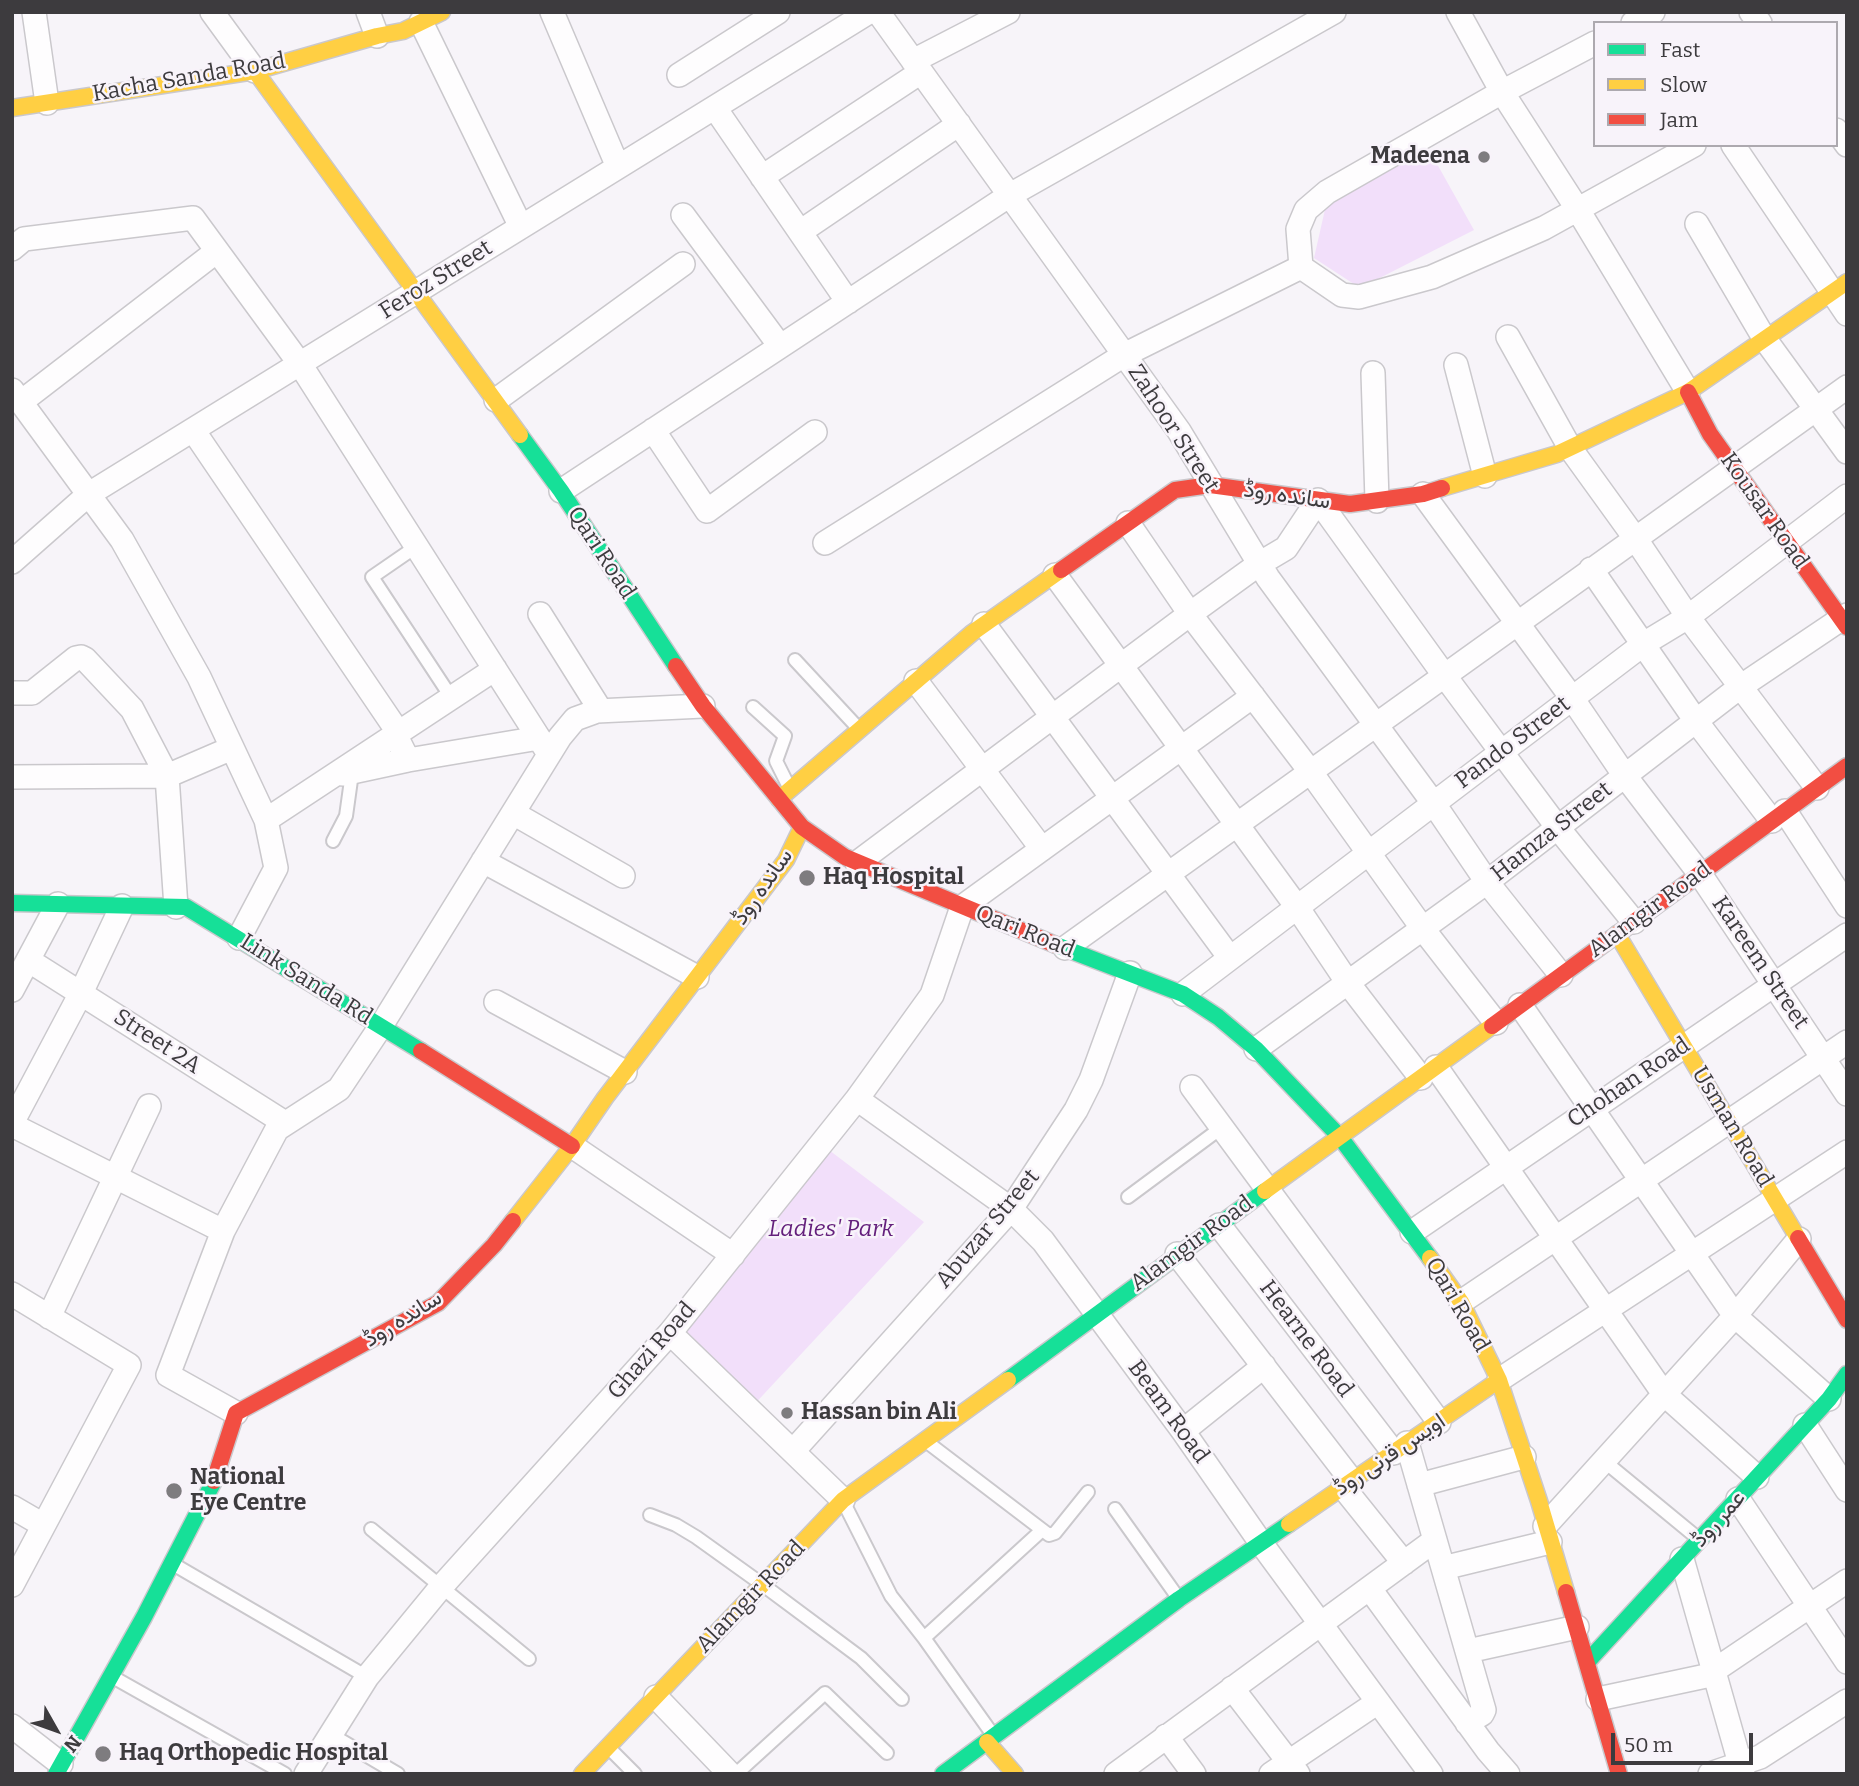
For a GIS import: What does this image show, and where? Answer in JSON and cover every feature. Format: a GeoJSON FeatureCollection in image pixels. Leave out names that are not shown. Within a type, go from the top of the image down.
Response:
{"type":"FeatureCollection","features":[{"type":"Feature","properties":{"kind":"main road","name":"Kacha Sanda Road"},"geometry":{"type":"LineString","coordinates":[[12,108],[256,71],[403,31],[442,12]]}},
{"type":"Feature","properties":{"kind":"main road","name":"Qari Road"},"geometry":{"type":"LineString","coordinates":[[256,71],[561,491],[703,706],[785,794],[802,827],[857,863],[1183,994],[1218,1017],[1256,1049],[1340,1137],[1461,1302],[1499,1381],[1588,1661],[1619,1774]]}},
{"type":"Feature","properties":{"kind":"main road","name":"ساندہ روڈ"},"geometry":{"type":"LineString","coordinates":[[785,794],[984,624],[1175,490],[1210,485],[1350,504],[1423,494],[1557,454],[1688,391],[1839,287]]}},
{"type":"Feature","properties":{"kind":"main road","name":"Kousar Road"},"geometry":{"type":"LineString","coordinates":[[1688,391],[1710,434],[1845,621]]}},
{"type":"Feature","properties":{"kind":"main road","name":"Alamgir Road"},"geometry":{"type":"LineString","coordinates":[[582,1774],[843,1500],[1778,816],[1845,771]]}},
{"type":"Feature","properties":{"kind":"main road","name":"ساندہ روڈ"},"geometry":{"type":"LineString","coordinates":[[236,1413],[438,1303],[494,1245],[572,1146],[786,860],[802,827]]}},
{"type":"Feature","properties":{"kind":"main road","name":"Link Sanda Rd"},"geometry":{"type":"LineString","coordinates":[[12,903],[186,907],[572,1146]]}},
{"type":"Feature","properties":{"kind":"main road","name":"Usman Road"},"geometry":{"type":"LineString","coordinates":[[1625,928],[1683,1046],[1847,1320]]}},
{"type":"Feature","properties":{"kind":"main road","name":"عمر روڈ"},"geometry":{"type":"LineString","coordinates":[[1588,1661],[1829,1399],[1847,1374]]}},
{"type":"Feature","properties":{"kind":"main road","name":"اویس قرنی روڈ"},"geometry":{"type":"LineString","coordinates":[[943,1774],[1179,1599],[1499,1381]]}},
{"type":"Feature","properties":{"kind":"main road"},"geometry":{"type":"LineString","coordinates":[[59,1769],[172,1564],[214,1481],[236,1413]]}},
{"type":"Feature","properties":{"kind":"main road"},"geometry":{"type":"LineString","coordinates":[[990,1739],[1015,1774]]}},
{"type":"Feature","properties":{"kind":"street"},"geometry":{"type":"LineString","coordinates":[[34,12],[47,103]]}},
{"type":"Feature","properties":{"kind":"street","name":"Qari Road"},"geometry":{"type":"LineString","coordinates":[[212,12],[256,71]]}},
{"type":"Feature","properties":{"kind":"street"},"geometry":{"type":"LineString","coordinates":[[368,12],[377,36]]}},
{"type":"Feature","properties":{"kind":"street"},"geometry":{"type":"LineString","coordinates":[[552,12],[618,167]]}},
{"type":"Feature","properties":{"kind":"street"},"geometry":{"type":"LineString","coordinates":[[679,75],[778,12]]}},
{"type":"Feature","properties":{"kind":"street","name":"Feroz Street"},"geometry":{"type":"LineString","coordinates":[[12,562],[89,494],[869,12]]}},
{"type":"Feature","properties":{"kind":"street","name":"Zahoor Street"},"geometry":{"type":"LineString","coordinates":[[878,12],[1179,431],[1259,564],[1434,804],[1487,882],[1561,975]]}},
{"type":"Feature","properties":{"kind":"street"},"geometry":{"type":"LineString","coordinates":[[762,177],[917,66],[1008,12]]}},
{"type":"Feature","properties":{"kind":"street"},"geometry":{"type":"LineString","coordinates":[[561,491],[1010,195],[1334,12]]}},
{"type":"Feature","properties":{"kind":"street"},"geometry":{"type":"LineString","coordinates":[[1458,12],[1502,92],[1578,210],[1688,391]]}},
{"type":"Feature","properties":{"kind":"street"},"geometry":{"type":"LineString","coordinates":[[1637,21],[1653,12]]}},
{"type":"Feature","properties":{"kind":"street"},"geometry":{"type":"LineString","coordinates":[[421,22],[521,227]]}},
{"type":"Feature","properties":{"kind":"street"},"geometry":{"type":"LineString","coordinates":[[1301,267],[1298,229],[1306,210],[1327,192],[1502,92],[1593,44]]}},
{"type":"Feature","properties":{"kind":"street"},"geometry":{"type":"LineString","coordinates":[[715,108],[848,302]]}},
{"type":"Feature","properties":{"kind":"street"},"geometry":{"type":"LineString","coordinates":[[800,232],[958,124]]}},
{"type":"Feature","properties":{"kind":"street"},"geometry":{"type":"LineString","coordinates":[[1301,267],[1342,295],[1359,297],[1432,277],[1544,228],[1689,147]]}},
{"type":"Feature","properties":{"kind":"street"},"geometry":{"type":"LineString","coordinates":[[1734,147],[1839,287],[1847,314]]}},
{"type":"Feature","properties":{"kind":"street"},"geometry":{"type":"LineString","coordinates":[[682,215],[780,346]]}},
{"type":"Feature","properties":{"kind":"street"},"geometry":{"type":"LineString","coordinates":[[12,249],[24,239],[193,219],[300,364],[544,746]]}},
{"type":"Feature","properties":{"kind":"street"},"geometry":{"type":"LineString","coordinates":[[1697,224],[1764,338],[1847,452]]}},
{"type":"Feature","properties":{"kind":"street"},"geometry":{"type":"LineString","coordinates":[[217,251],[17,396],[122,540],[199,677],[266,820],[276,868],[239,938]]}},
{"type":"Feature","properties":{"kind":"street"},"geometry":{"type":"LineString","coordinates":[[496,400],[683,264]]}},
{"type":"Feature","properties":{"kind":"street"},"geometry":{"type":"LineString","coordinates":[[825,543],[1124,355],[1301,267]]}},
{"type":"Feature","properties":{"kind":"street"},"geometry":{"type":"LineString","coordinates":[[1508,337],[1570,448],[1636,538],[1688,617],[1817,788]]}},
{"type":"Feature","properties":{"kind":"street"},"geometry":{"type":"LineString","coordinates":[[1456,365],[1485,476]]}},
{"type":"Feature","properties":{"kind":"street"},"geometry":{"type":"LineString","coordinates":[[1373,373],[1377,501]]}},
{"type":"Feature","properties":{"kind":"street"},"geometry":{"type":"LineString","coordinates":[[1065,948],[1847,387]]}},
{"type":"Feature","properties":{"kind":"street"},"geometry":{"type":"LineString","coordinates":[[193,430],[397,733],[408,760]]}},
{"type":"Feature","properties":{"kind":"street"},"geometry":{"type":"LineString","coordinates":[[653,430],[707,511],[815,432]]}},
{"type":"Feature","properties":{"kind":"street","name":"Kareem Street"},"geometry":{"type":"LineString","coordinates":[[1423,494],[1572,698],[1625,776],[1700,873],[1847,1094]]}},
{"type":"Feature","properties":{"kind":"street","name":"Pando Street"},"geometry":{"type":"LineString","coordinates":[[1183,994],[1644,643],[1688,617],[1847,496]]}},
{"type":"Feature","properties":{"kind":"street"},"geometry":{"type":"LineString","coordinates":[[857,863],[1190,614],[1259,564],[1286,548],[1318,500],[1558,828],[1625,928]]}},
{"type":"Feature","properties":{"kind":"street"},"geometry":{"type":"LineString","coordinates":[[1128,523],[1190,614],[1370,852],[1423,929],[1496,1023]]}},
{"type":"Feature","properties":{"kind":"street"},"geometry":{"type":"LineString","coordinates":[[1591,569],[1696,721],[1778,816],[1847,906]]}},
{"type":"Feature","properties":{"kind":"street"},"geometry":{"type":"LineString","coordinates":[[1055,575],[1297,907],[1348,983],[1429,1072],[1506,1167],[1664,1394],[1757,1477]]}},
{"type":"Feature","properties":{"kind":"street"},"geometry":{"type":"LineString","coordinates":[[540,614],[601,711]]}},
{"type":"Feature","properties":{"kind":"street","name":"Hamza Street"},"geometry":{"type":"LineString","coordinates":[[1256,1049],[1487,882],[1740,687],[1845,621]]}},
{"type":"Feature","properties":{"kind":"street"},"geometry":{"type":"LineString","coordinates":[[984,624],[1230,958]]}},
{"type":"Feature","properties":{"kind":"street"},"geometry":{"type":"LineString","coordinates":[[12,693],[33,693],[76,659],[85,659],[132,709],[167,776],[176,907]]}},
{"type":"Feature","properties":{"kind":"street"},"geometry":{"type":"LineString","coordinates":[[266,820],[341,775],[397,733],[495,669]]}},
{"type":"Feature","properties":{"kind":"street"},"geometry":{"type":"LineString","coordinates":[[916,681],[1042,849]]}},
{"type":"Feature","properties":{"kind":"street"},"geometry":{"type":"LineString","coordinates":[[962,907],[1253,696]]}},
{"type":"Feature","properties":{"kind":"street"},"geometry":{"type":"LineString","coordinates":[[236,1413],[168,1375],[223,1231],[277,1129],[339,1089],[513,813],[544,746],[575,719],[601,711],[703,706]]}},
{"type":"Feature","properties":{"kind":"street"},"geometry":{"type":"LineString","coordinates":[[341,775],[408,760],[544,746]]}},
{"type":"Feature","properties":{"kind":"street"},"geometry":{"type":"LineString","coordinates":[[12,778],[167,776],[233,748]]}},
{"type":"Feature","properties":{"kind":"street"},"geometry":{"type":"LineString","coordinates":[[513,813],[623,876]]}},
{"type":"Feature","properties":{"kind":"street"},"geometry":{"type":"LineString","coordinates":[[483,861],[697,978]]}},
{"type":"Feature","properties":{"kind":"street"},"geometry":{"type":"LineString","coordinates":[[12,990],[58,904]]}},
{"type":"Feature","properties":{"kind":"street"},"geometry":{"type":"LineString","coordinates":[[122,906],[81,993],[21,1085],[12,1124],[223,1231]]}},
{"type":"Feature","properties":{"kind":"street","name":"Ghazi Road"},"geometry":{"type":"LineString","coordinates":[[306,1774],[367,1676],[441,1587],[670,1333],[857,1099],[932,995],[962,907]]}},
{"type":"Feature","properties":{"kind":"street","name":"Chohan Road"},"geometry":{"type":"LineString","coordinates":[[1412,1232],[1847,935]]}},
{"type":"Feature","properties":{"kind":"street","name":"Street 2A"},"geometry":{"type":"LineString","coordinates":[[28,960],[285,1123]]}},
{"type":"Feature","properties":{"kind":"street","name":"Abuzar Street"},"geometry":{"type":"LineString","coordinates":[[793,1450],[1011,1209],[1076,1110],[1091,1080],[1130,973]]}},
{"type":"Feature","properties":{"kind":"street"},"geometry":{"type":"LineString","coordinates":[[496,1002],[625,1072]]}},
{"type":"Feature","properties":{"kind":"street"},"geometry":{"type":"LineString","coordinates":[[1520,1005],[1735,1316],[1829,1399]]}},
{"type":"Feature","properties":{"kind":"street"},"geometry":{"type":"LineString","coordinates":[[1461,1302],[1847,1042]]}},
{"type":"Feature","properties":{"kind":"street"},"geometry":{"type":"LineString","coordinates":[[1192,1087],[1439,1422]]}},
{"type":"Feature","properties":{"kind":"street","name":"Beam Road"},"geometry":{"type":"LineString","coordinates":[[857,1099],[1011,1209],[1062,1262],[1261,1543],[1431,1774]]}},
{"type":"Feature","properties":{"kind":"street"},"geometry":{"type":"LineString","coordinates":[[49,1317],[149,1106]]}},
{"type":"Feature","properties":{"kind":"street"},"geometry":{"type":"LineString","coordinates":[[572,1146],[733,1255]]}},
{"type":"Feature","properties":{"kind":"street","name":"اویس قرنی روڈ"},"geometry":{"type":"LineString","coordinates":[[1499,1381],[1847,1152]]}},
{"type":"Feature","properties":{"kind":"street","name":"Hearne Road"},"geometry":{"type":"LineString","coordinates":[[1219,1225],[1400,1448]]}},
{"type":"Feature","properties":{"kind":"street"},"geometry":{"type":"LineString","coordinates":[[1443,1568],[1548,1534],[1604,1461],[1735,1316],[1799,1239]]}},
{"type":"Feature","properties":{"kind":"street"},"geometry":{"type":"LineString","coordinates":[[1177,1254],[1264,1366],[1404,1563]]}},
{"type":"Feature","properties":{"kind":"street"},"geometry":{"type":"LineString","coordinates":[[12,1294],[129,1365],[12,1585]]}},
{"type":"Feature","properties":{"kind":"street"},"geometry":{"type":"LineString","coordinates":[[670,1333],[843,1500]]}},
{"type":"Feature","properties":{"kind":"street"},"geometry":{"type":"LineString","coordinates":[[1183,1431],[1264,1366]]}},
{"type":"Feature","properties":{"kind":"street"},"geometry":{"type":"LineString","coordinates":[[1805,1425],[1847,1490]]}},
{"type":"Feature","properties":{"kind":"street"},"geometry":{"type":"LineString","coordinates":[[1400,1448],[1419,1485],[1484,1710],[1467,1723]]}},
{"type":"Feature","properties":{"kind":"street"},"geometry":{"type":"LineString","coordinates":[[1419,1485],[1524,1457]]}},
{"type":"Feature","properties":{"kind":"street"},"geometry":{"type":"LineString","coordinates":[[1738,1499],[1847,1662]]}},
{"type":"Feature","properties":{"kind":"street"},"geometry":{"type":"LineString","coordinates":[[12,1507],[43,1525]]}},
{"type":"Feature","properties":{"kind":"street"},"geometry":{"type":"LineString","coordinates":[[1116,1774],[1435,1540]]}},
{"type":"Feature","properties":{"kind":"street"},"geometry":{"type":"LineString","coordinates":[[1682,1559],[1742,1769]]}},
{"type":"Feature","properties":{"kind":"street"},"geometry":{"type":"LineString","coordinates":[[1598,1699],[1706,1676],[1847,1581]]}},
{"type":"Feature","properties":{"kind":"street"},"geometry":{"type":"LineString","coordinates":[[1370,1588],[1467,1723],[1508,1774]]}},
{"type":"Feature","properties":{"kind":"street"},"geometry":{"type":"LineString","coordinates":[[1468,1651],[1577,1627]]}},
{"type":"Feature","properties":{"kind":"street"},"geometry":{"type":"LineString","coordinates":[[1232,1688],[1286,1770],[1378,1702]]}},
{"type":"Feature","properties":{"kind":"street"},"geometry":{"type":"LineString","coordinates":[[656,1697],[730,1774]]}},
{"type":"Feature","properties":{"kind":"street"},"geometry":{"type":"LineString","coordinates":[[1710,1774],[1742,1769],[1847,1701]]}},
{"type":"Feature","properties":{"kind":"street"},"geometry":{"type":"LineString","coordinates":[[12,1726],[59,1769]]}},
{"type":"Feature","properties":{"kind":"street"},"geometry":{"type":"LineString","coordinates":[[1166,1736],[1194,1774]]}},
{"type":"Feature","properties":{"kind":"lane"},"geometry":{"type":"LineString","coordinates":[[417,546],[372,577],[452,697]]}},
{"type":"Feature","properties":{"kind":"lane"},"geometry":{"type":"LineString","coordinates":[[795,660],[860,729]]}},
{"type":"Feature","properties":{"kind":"lane"},"geometry":{"type":"LineString","coordinates":[[753,708],[785,736],[776,761],[785,794]]}},
{"type":"Feature","properties":{"kind":"lane"},"geometry":{"type":"LineString","coordinates":[[333,841],[346,816],[341,775]]}},
{"type":"Feature","properties":{"kind":"lane"},"geometry":{"type":"LineString","coordinates":[[1128,1197],[1221,1128]]}},
{"type":"Feature","properties":{"kind":"lane"},"geometry":{"type":"LineString","coordinates":[[924,1441],[1049,1535],[1055,1533],[1088,1492]]}},
{"type":"Feature","properties":{"kind":"lane"},"geometry":{"type":"LineString","coordinates":[[1604,1461],[1700,1540]]}},
{"type":"Feature","properties":{"kind":"lane"},"geometry":{"type":"LineString","coordinates":[[843,1500],[891,1596],[925,1638],[990,1739]]}},
{"type":"Feature","properties":{"kind":"lane"},"geometry":{"type":"LineString","coordinates":[[1115,1509],[1179,1599]]}},
{"type":"Feature","properties":{"kind":"lane"},"geometry":{"type":"LineString","coordinates":[[650,1515],[676,1525],[696,1537],[763,1585],[861,1658],[902,1699]]}},
{"type":"Feature","properties":{"kind":"lane"},"geometry":{"type":"LineString","coordinates":[[370,1530],[529,1659]]}},
{"type":"Feature","properties":{"kind":"lane"},"geometry":{"type":"LineString","coordinates":[[925,1638],[1041,1531]]}},
{"type":"Feature","properties":{"kind":"lane"},"geometry":{"type":"LineString","coordinates":[[172,1564],[367,1676]]}},
{"type":"Feature","properties":{"kind":"lane"},"geometry":{"type":"LineString","coordinates":[[111,1676],[285,1774]]}},
{"type":"Feature","properties":{"kind":"lane"},"geometry":{"type":"LineString","coordinates":[[736,1774],[825,1693],[887,1753]]}},
{"type":"Feature","properties":{"kind":"lane"},"geometry":{"type":"LineString","coordinates":[[330,1734],[398,1774]]}},
{"type":"Feature","properties":{"kind":"lane"},"geometry":{"type":"LineString","coordinates":[[608,1747],[635,1774]]}},
{"type":"Feature","properties":{"kind":"green space"},"geometry":{"type":"Polygon","coordinates":[[[1427,146],[1474,230],[1360,288],[1314,258],[1326,205],[1427,146]]]}},
{"type":"Feature","properties":{"kind":"green space","name":"Ladies' Park"},"geometry":{"type":"Polygon","coordinates":[[[821,1144],[924,1222],[750,1409],[670,1333],[821,1144]]]}},
{"type":"Feature","properties":{"kind":"traffic: fast"},"geometry":{"type":"LineString","coordinates":[[520,435],[561,491],[676,666]]}},
{"type":"Feature","properties":{"kind":"traffic: fast"},"geometry":{"type":"LineString","coordinates":[[12,903],[186,907],[421,1051]]}},
{"type":"Feature","properties":{"kind":"traffic: fast"},"geometry":{"type":"LineString","coordinates":[[1056,945],[1183,994],[1218,1017],[1256,1049],[1340,1137],[1430,1258]]}},
{"type":"Feature","properties":{"kind":"traffic: fast"},"geometry":{"type":"LineString","coordinates":[[1008,1380],[1265,1191]]}},
{"type":"Feature","properties":{"kind":"traffic: fast"},"geometry":{"type":"LineString","coordinates":[[1588,1661],[1829,1399],[1847,1374]]}},
{"type":"Feature","properties":{"kind":"traffic: fast"},"geometry":{"type":"LineString","coordinates":[[56,1774],[144,1617],[214,1481]]}},
{"type":"Feature","properties":{"kind":"traffic: fast"},"geometry":{"type":"LineString","coordinates":[[943,1774],[1179,1599],[1289,1524]]}},
{"type":"Feature","properties":{"kind":"traffic: slow"},"geometry":{"type":"LineString","coordinates":[[12,108],[255,71],[403,31],[442,12]]}},
{"type":"Feature","properties":{"kind":"traffic: slow"},"geometry":{"type":"LineString","coordinates":[[255,71],[520,435]]}},
{"type":"Feature","properties":{"kind":"traffic: slow"},"geometry":{"type":"LineString","coordinates":[[1442,488],[1557,454],[1688,392],[1847,282]]}},
{"type":"Feature","properties":{"kind":"traffic: slow"},"geometry":{"type":"LineString","coordinates":[[779,799],[972,633],[1061,570]]}},
{"type":"Feature","properties":{"kind":"traffic: slow"},"geometry":{"type":"LineString","coordinates":[[513,1221],[786,860],[802,827]]}},
{"type":"Feature","properties":{"kind":"traffic: slow"},"geometry":{"type":"LineString","coordinates":[[1617,934],[1798,1238]]}},
{"type":"Feature","properties":{"kind":"traffic: slow"},"geometry":{"type":"LineString","coordinates":[[1265,1191],[1492,1026]]}},
{"type":"Feature","properties":{"kind":"traffic: slow"},"geometry":{"type":"LineString","coordinates":[[1430,1258],[1461,1302],[1499,1380],[1566,1592]]}},
{"type":"Feature","properties":{"kind":"traffic: slow"},"geometry":{"type":"LineString","coordinates":[[582,1774],[843,1500],[1008,1380]]}},
{"type":"Feature","properties":{"kind":"traffic: slow"},"geometry":{"type":"LineString","coordinates":[[1289,1524],[1499,1380]]}},
{"type":"Feature","properties":{"kind":"traffic: slow"},"geometry":{"type":"LineString","coordinates":[[987,1742],[1015,1774]]}},
{"type":"Feature","properties":{"kind":"traffic: jam"},"geometry":{"type":"LineString","coordinates":[[1688,392],[1710,434],[1847,627]]}},
{"type":"Feature","properties":{"kind":"traffic: jam"},"geometry":{"type":"LineString","coordinates":[[1061,570],[1175,490],[1210,485],[1350,504],[1423,494],[1442,488]]}},
{"type":"Feature","properties":{"kind":"traffic: jam"},"geometry":{"type":"LineString","coordinates":[[676,666],[703,706],[802,827],[845,857],[1056,945]]}},
{"type":"Feature","properties":{"kind":"traffic: jam"},"geometry":{"type":"LineString","coordinates":[[1492,1026],[1847,766]]}},
{"type":"Feature","properties":{"kind":"traffic: jam"},"geometry":{"type":"LineString","coordinates":[[421,1051],[572,1146]]}},
{"type":"Feature","properties":{"kind":"traffic: jam"},"geometry":{"type":"LineString","coordinates":[[214,1481],[236,1413],[438,1303],[494,1245],[513,1221]]}},
{"type":"Feature","properties":{"kind":"traffic: jam"},"geometry":{"type":"LineString","coordinates":[[1798,1238],[1847,1320]]}},
{"type":"Feature","properties":{"kind":"traffic: jam"},"geometry":{"type":"LineString","coordinates":[[1566,1592],[1619,1774]]}},
{"type":"Feature","properties":{"kind":"place","name":"Madeena"},"geometry":{"type":"Point","coordinates":[1484,157]}},
{"type":"Feature","properties":{"kind":"place","name":"Haq Hospital"},"geometry":{"type":"Point","coordinates":[807,878]}},
{"type":"Feature","properties":{"kind":"place","name":"Hassan bin Ali"},"geometry":{"type":"Point","coordinates":[787,1413]}},
{"type":"Feature","properties":{"kind":"place","name":"National Eye Centre"},"geometry":{"type":"Point","coordinates":[174,1491]}},
{"type":"Feature","properties":{"kind":"place","name":"Haq Orthopedic Hospital"},"geometry":{"type":"Point","coordinates":[103,1754]}}]}
